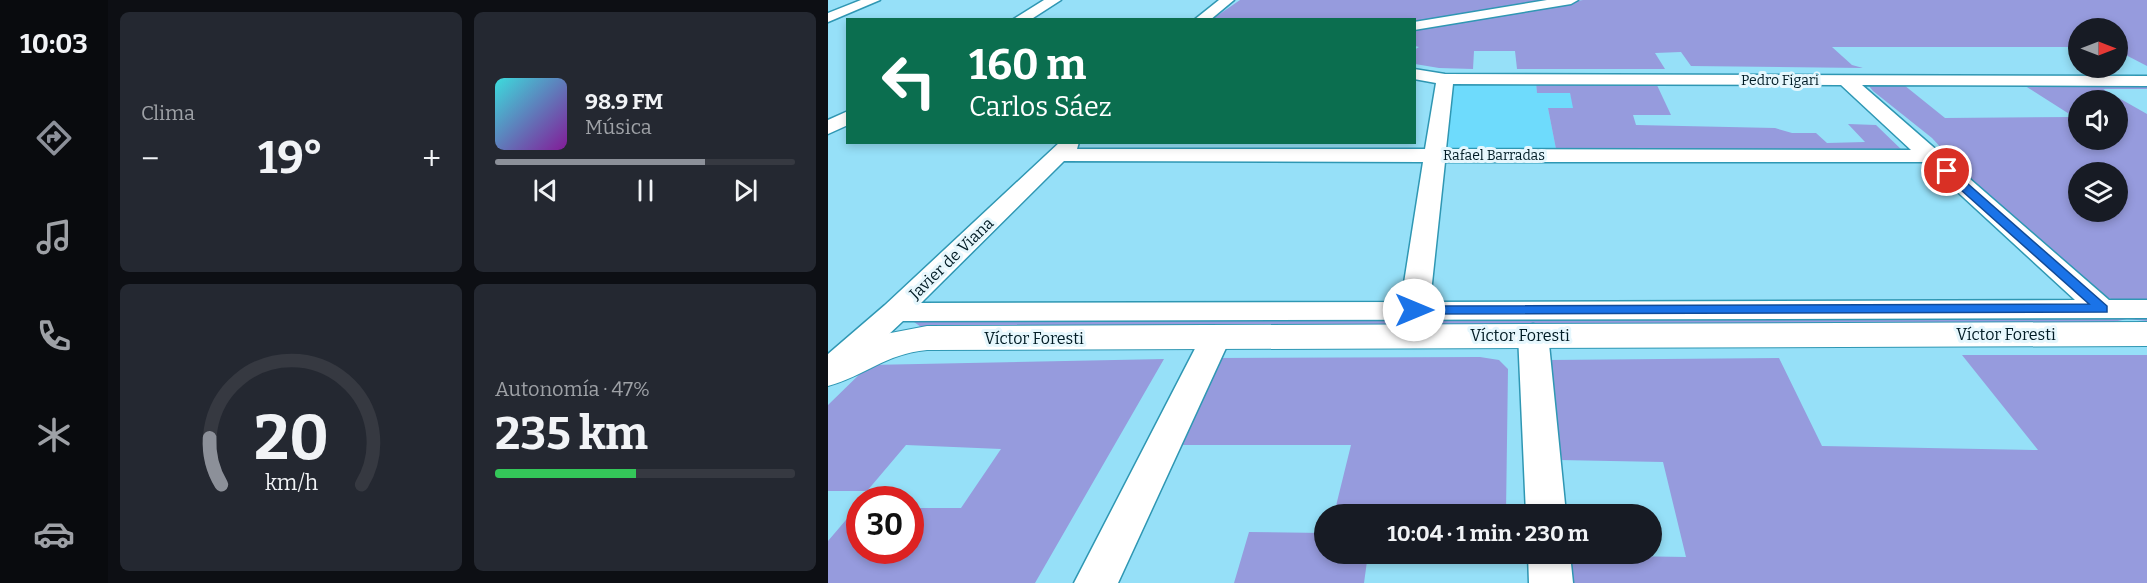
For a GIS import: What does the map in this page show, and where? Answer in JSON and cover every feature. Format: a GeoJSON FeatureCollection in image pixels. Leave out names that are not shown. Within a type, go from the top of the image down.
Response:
{"type":"FeatureCollection","features":[{"type":"Feature","properties":{"kind":"street"},"geometry":{"type":"LineString","coordinates":[[828,18],[873,0]]}},
{"type":"Feature","properties":{"kind":"street"},"geometry":{"type":"LineString","coordinates":[[1022,18],[1054,0]]}},
{"type":"Feature","properties":{"kind":"street"},"geometry":{"type":"LineString","coordinates":[[1204,18],[1227,0]]}},
{"type":"Feature","properties":{"kind":"street"},"geometry":{"type":"LineString","coordinates":[[1416,26],[1571,0]]}},
{"type":"Feature","properties":{"kind":"street","name":"Pedro Figari"},"geometry":{"type":"LineString","coordinates":[[1416,74],[1445,79],[2147,81]]}},
{"type":"Feature","properties":{"kind":"street"},"geometry":{"type":"LineString","coordinates":[[1414,310],[1445,79]]}},
{"type":"Feature","properties":{"kind":"street"},"geometry":{"type":"LineString","coordinates":[[1845,80],[2102,309]]}},
{"type":"Feature","properties":{"kind":"street"},"geometry":{"type":"LineString","coordinates":[[828,128],[846,118]]}},
{"type":"Feature","properties":{"kind":"street"},"geometry":{"type":"LineString","coordinates":[[828,128],[846,128]]}},
{"type":"Feature","properties":{"kind":"street"},"geometry":{"type":"LineString","coordinates":[[1074,151],[1109,144]]}},
{"type":"Feature","properties":{"kind":"street","name":"Rafael Barradas"},"geometry":{"type":"LineString","coordinates":[[1074,151],[1434,155],[1930,156]]}},
{"type":"Feature","properties":{"kind":"street","name":"Javier de Viana"},"geometry":{"type":"LineString","coordinates":[[828,373],[1074,151]]}},
{"type":"Feature","properties":{"kind":"street","name":"Víctor Foresti"},"geometry":{"type":"LineString","coordinates":[[895,312],[2147,309]]}},
{"type":"Feature","properties":{"kind":"street"},"geometry":{"type":"LineString","coordinates":[[1533,334],[1545,504]]}},
{"type":"Feature","properties":{"kind":"street","name":"Víctor Foresti"},"geometry":{"type":"LineString","coordinates":[[828,373],[856,357],[903,339],[1533,334],[2147,334]]}},
{"type":"Feature","properties":{"kind":"street"},"geometry":{"type":"LineString","coordinates":[[1096,583],[1216,337]]}},
{"type":"Feature","properties":{"kind":"street"},"geometry":{"type":"LineString","coordinates":[[1550,564],[1551,583]]}},
{"type":"Feature","properties":{"kind":"shaded area"},"geometry":{"type":"Polygon","coordinates":[[[1240,0],[1559,0],[1416,24],[1416,18],[1214,18],[1240,0]]]}},
{"type":"Feature","properties":{"kind":"shaded area"},"geometry":{"type":"Polygon","coordinates":[[[1583,0],[2147,0],[2147,66],[2128,56],[2128,18],[2068,18],[2068,47],[1832,47],[1852,65],[1863,68],[1691,66],[1681,52],[1655,53],[1665,69],[1517,69],[1515,51],[1474,51],[1473,69],[1439,68],[1416,64],[1416,49],[1419,47],[1416,46],[1416,28],[1583,0]]]}},
{"type":"Feature","properties":{"kind":"shaded area"},"geometry":{"type":"Polygon","coordinates":[[[1453,82],[1536,83],[1537,93],[1570,93],[1574,108],[1548,108],[1556,149],[1448,149],[1453,82]]]}},
{"type":"Feature","properties":{"kind":"shaded area"},"geometry":{"type":"Polygon","coordinates":[[[1536,83],[1656,83],[1671,115],[1633,115],[1636,125],[1775,128],[1792,133],[1816,133],[1827,143],[1865,142],[1848,124],[1876,125],[1904,152],[1556,149],[1548,108],[1573,108],[1570,93],[1537,93],[1536,83]]]}},
{"type":"Feature","properties":{"kind":"shaded area"},"geometry":{"type":"Polygon","coordinates":[[[1873,84],[1904,85],[1945,118],[2068,117],[2068,150],[2128,150],[2128,103],[2147,114],[2147,301],[2113,300],[2095,291],[1966,175],[1932,138],[1869,86],[1873,84]]]}},
{"type":"Feature","properties":{"kind":"shaded area"},"geometry":{"type":"Polygon","coordinates":[[[2022,84],[2147,85],[2147,89],[2103,89],[2105,90],[2068,90],[2068,113],[2022,84]]]}},
{"type":"Feature","properties":{"kind":"shaded area"},"geometry":{"type":"Polygon","coordinates":[[[2147,311],[2147,321],[2127,319],[2104,324],[924,329],[914,322],[920,319],[1369,320],[2147,311]]]}},
{"type":"Feature","properties":{"kind":"shaded area"},"geometry":{"type":"Polygon","coordinates":[[[1962,355],[2147,355],[2147,583],[1566,583],[1565,564],[1662,564],[1662,557],[1686,557],[1663,462],[1559,460],[1549,360],[1779,358],[1822,446],[2038,450],[1962,355]]]}},
{"type":"Feature","properties":{"kind":"shaded area"},"geometry":{"type":"Polygon","coordinates":[[[1480,357],[1499,360],[1508,369],[1506,504],[1336,504],[1351,445],[1179,445],[1217,358],[1480,357]]]}},
{"type":"Feature","properties":{"kind":"shaded area"},"geometry":{"type":"Polygon","coordinates":[[[1164,359],[1035,583],[828,583],[828,541],[846,520],[846,564],[924,564],[924,508],[961,508],[1001,449],[906,445],[871,486],[846,486],[846,491],[828,491],[828,405],[869,365],[1164,359]]]}},
{"type":"Feature","properties":{"kind":"shaded area"},"geometry":{"type":"Polygon","coordinates":[[[1249,532],[1314,533],[1314,564],[1367,564],[1364,583],[1234,583],[1249,532]]]}},
{"type":"Feature","properties":{"kind":"route"},"geometry":{"type":"LineString","coordinates":[[1414,310],[2102,309],[1947,171]]}}]}
